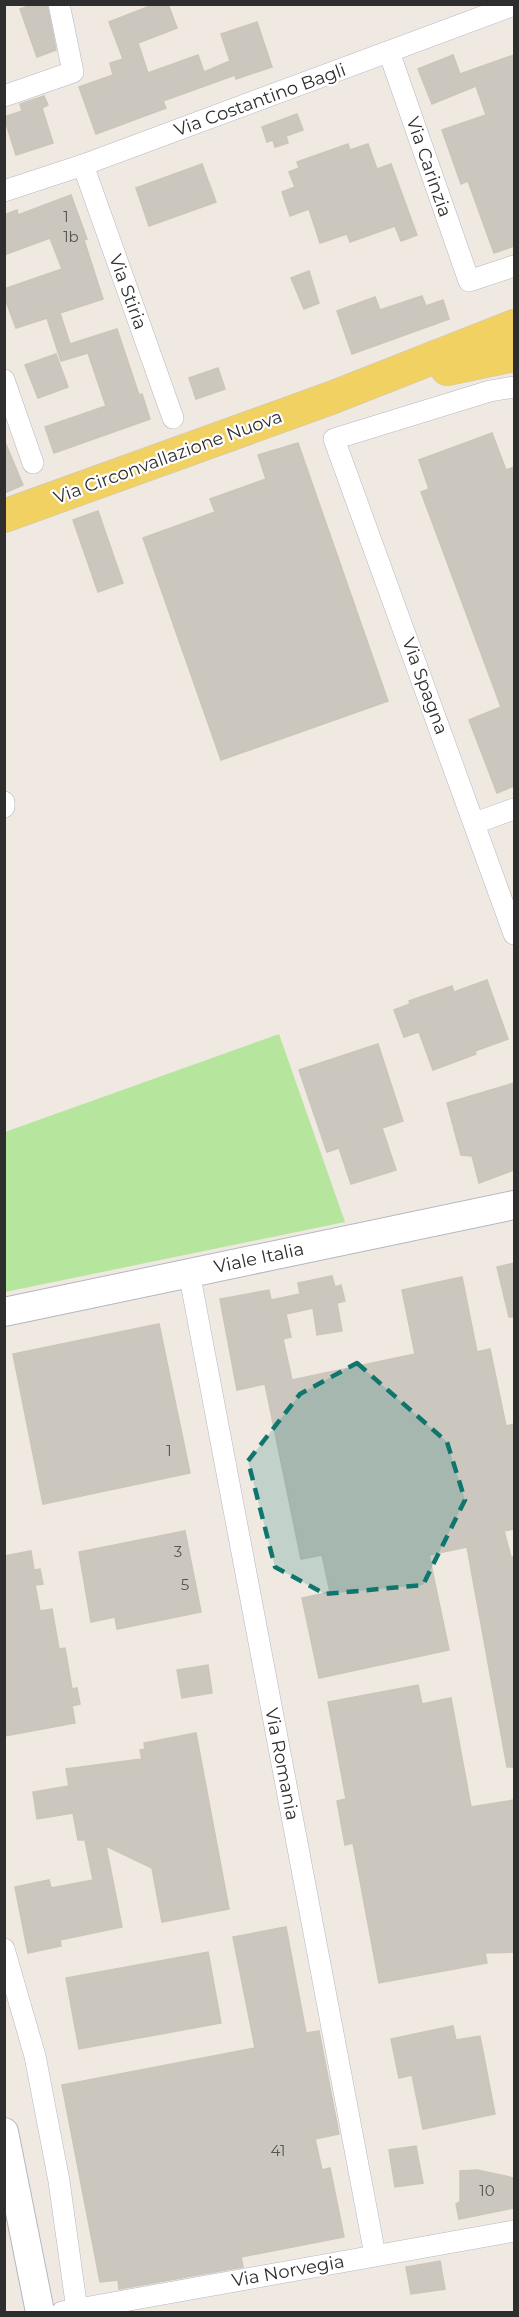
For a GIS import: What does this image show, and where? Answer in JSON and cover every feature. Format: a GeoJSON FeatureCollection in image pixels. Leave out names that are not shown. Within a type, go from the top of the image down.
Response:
{"type":"FeatureCollection","features":[{"type":"Feature","properties":{"kind":"main road","name":"Via Circonvallazione Nuova"},"geometry":{"type":"LineString","coordinates":[[4,516],[331,398],[514,326]]}},
{"type":"Feature","properties":{"kind":"main road","name":"Via Circonvallazione Nuova"},"geometry":{"type":"LineString","coordinates":[[331,398],[434,372],[514,339]]}},
{"type":"Feature","properties":{"kind":"main road"},"geometry":{"type":"LineString","coordinates":[[434,372],[514,355]]}},
{"type":"Feature","properties":{"kind":"street"},"geometry":{"type":"LineString","coordinates":[[4,96],[73,72],[59,4]]}},
{"type":"Feature","properties":{"kind":"street","name":"Via Costantino Bagli"},"geometry":{"type":"LineString","coordinates":[[4,191],[83,165],[514,5]]}},
{"type":"Feature","properties":{"kind":"street","name":"Via Carinzia"},"geometry":{"type":"LineString","coordinates":[[389,52],[469,281],[514,266]]}},
{"type":"Feature","properties":{"kind":"street","name":"Via Stiria"},"geometry":{"type":"LineString","coordinates":[[83,165],[173,418]]}},
{"type":"Feature","properties":{"kind":"street"},"geometry":{"type":"LineString","coordinates":[[4,380],[33,463]]}},
{"type":"Feature","properties":{"kind":"street","name":"Via Spagna"},"geometry":{"type":"LineString","coordinates":[[514,387],[490,391],[334,439],[514,934]]}},
{"type":"Feature","properties":{"kind":"street"},"geometry":{"type":"LineString","coordinates":[[4,802],[4,807]]}},
{"type":"Feature","properties":{"kind":"street"},"geometry":{"type":"LineString","coordinates":[[475,823],[514,809]]}},
{"type":"Feature","properties":{"kind":"street","name":"Viale Italia"},"geometry":{"type":"LineString","coordinates":[[4,1312],[514,1205]]}},
{"type":"Feature","properties":{"kind":"street","name":"Via Romania"},"geometry":{"type":"LineString","coordinates":[[189,1272],[375,2255]]}},
{"type":"Feature","properties":{"kind":"street"},"geometry":{"type":"LineString","coordinates":[[4,1950],[35,2056],[59,2181],[70,2311]]}},
{"type":"Feature","properties":{"kind":"street"},"geometry":{"type":"LineString","coordinates":[[4,2132],[40,2313]]}},
{"type":"Feature","properties":{"kind":"street","name":"Via Norvegia"},"geometry":{"type":"LineString","coordinates":[[70,2311],[514,2231]]}},
{"type":"Feature","properties":{"kind":"highlighted area"},"geometry":{"type":"Polygon","coordinates":[[[357,1363],[447,1442],[465,1500],[423,1585],[325,1594],[275,1567],[248,1461],[300,1394],[357,1363]]]}},
{"type":"Feature","properties":{"kind":"green space"},"geometry":{"type":"Polygon","coordinates":[[[279,1034],[345,1222],[5,1292],[5,1132],[279,1034]]]}},
{"type":"Feature","properties":{"kind":"building"},"geometry":{"type":"Polygon","coordinates":[[[34,4],[47,4],[56,50],[37,57],[20,9],[34,4]]]}},
{"type":"Feature","properties":{"kind":"building"},"geometry":{"type":"Polygon","coordinates":[[[155,4],[168,4],[177,28],[138,43],[148,73],[198,55],[204,72],[230,61],[221,34],[257,22],[272,67],[236,79],[235,75],[163,101],[166,108],[96,134],[79,87],[113,75],[110,63],[123,59],[109,22],[155,4]]]}},
{"type":"Feature","properties":{"kind":"building"},"geometry":{"type":"Polygon","coordinates":[[[453,55],[460,74],[514,55],[514,246],[494,253],[468,181],[461,184],[442,130],[486,115],[476,86],[432,104],[418,69],[453,55]]]}},
{"type":"Feature","properties":{"kind":"building"},"geometry":{"type":"Polygon","coordinates":[[[44,96],[48,105],[42,108],[53,143],[16,155],[4,117],[22,111],[20,104],[44,96]]]}},
{"type":"Feature","properties":{"kind":"building"},"geometry":{"type":"Polygon","coordinates":[[[297,114],[303,130],[286,136],[288,143],[275,147],[273,140],[267,142],[262,127],[297,114]]]}},
{"type":"Feature","properties":{"kind":"building"},"geometry":{"type":"Polygon","coordinates":[[[348,144],[350,150],[368,144],[377,169],[391,164],[417,235],[401,241],[395,226],[350,242],[347,234],[320,243],[309,209],[290,216],[282,192],[295,187],[289,172],[299,168],[297,162],[348,144]]]}},
{"type":"Feature","properties":{"kind":"building"},"geometry":{"type":"Polygon","coordinates":[[[202,164],[216,202],[149,226],[136,188],[202,164]]]}},
{"type":"Feature","properties":{"kind":"building"},"geometry":{"type":"Polygon","coordinates":[[[71,195],[87,239],[84,240],[103,299],[60,313],[70,344],[117,329],[139,395],[142,394],[150,419],[54,453],[45,427],[106,406],[88,353],[61,361],[47,318],[16,328],[4,296],[4,289],[62,269],[50,238],[4,255],[4,215],[17,210],[18,215],[71,195]]]}},
{"type":"Feature","properties":{"kind":"building"},"geometry":{"type":"Polygon","coordinates":[[[309,271],[319,303],[304,309],[291,278],[309,271]]]}},
{"type":"Feature","properties":{"kind":"building"},"geometry":{"type":"Polygon","coordinates":[[[422,296],[426,306],[443,300],[449,319],[352,354],[337,311],[375,297],[380,310],[422,296]]]}},
{"type":"Feature","properties":{"kind":"building"},"geometry":{"type":"Polygon","coordinates":[[[56,354],[68,387],[38,398],[25,365],[56,354]]]}},
{"type":"Feature","properties":{"kind":"building"},"geometry":{"type":"Polygon","coordinates":[[[218,368],[225,389],[196,399],[189,378],[218,368]]]}},
{"type":"Feature","properties":{"kind":"building"},"geometry":{"type":"Polygon","coordinates":[[[492,433],[506,470],[514,467],[514,786],[497,793],[469,720],[501,707],[421,492],[429,489],[419,460],[492,433]]]}},
{"type":"Feature","properties":{"kind":"building"},"geometry":{"type":"Polygon","coordinates":[[[4,443],[23,485],[4,493],[4,443]]]}},
{"type":"Feature","properties":{"kind":"building"},"geometry":{"type":"Polygon","coordinates":[[[298,443],[388,701],[221,760],[143,538],[215,512],[210,499],[266,479],[258,455],[298,443]]]}},
{"type":"Feature","properties":{"kind":"building"},"geometry":{"type":"Polygon","coordinates":[[[98,511],[123,583],[98,592],[73,520],[98,511]]]}},
{"type":"Feature","properties":{"kind":"building"},"geometry":{"type":"Polygon","coordinates":[[[487,980],[508,1039],[433,1070],[419,1032],[404,1037],[394,1010],[410,1004],[409,1001],[452,986],[454,992],[487,980]]]}},
{"type":"Feature","properties":{"kind":"building"},"geometry":{"type":"Polygon","coordinates":[[[378,1044],[403,1121],[382,1128],[396,1170],[351,1184],[339,1148],[327,1152],[299,1070],[378,1044]]]}},
{"type":"Feature","properties":{"kind":"building"},"geometry":{"type":"Polygon","coordinates":[[[514,1083],[514,1170],[479,1183],[472,1156],[461,1155],[447,1103],[514,1083]]]}},
{"type":"Feature","properties":{"kind":"building"},"geometry":{"type":"Polygon","coordinates":[[[514,1263],[514,1317],[509,1317],[497,1267],[514,1263]]]}},
{"type":"Feature","properties":{"kind":"building"},"geometry":{"type":"Polygon","coordinates":[[[332,1276],[335,1287],[341,1285],[345,1301],[337,1303],[342,1331],[317,1335],[313,1308],[286,1314],[291,1337],[283,1339],[292,1380],[415,1354],[402,1290],[462,1277],[477,1352],[490,1349],[506,1426],[514,1424],[514,1529],[504,1531],[511,1557],[514,1557],[514,1767],[507,1767],[467,1547],[429,1555],[449,1650],[319,1678],[302,1598],[330,1592],[322,1555],[301,1559],[265,1384],[237,1390],[220,1299],[269,1290],[271,1300],[300,1294],[298,1283],[332,1276]]]}},
{"type":"Feature","properties":{"kind":"building"},"geometry":{"type":"Polygon","coordinates":[[[159,1324],[190,1473],[43,1504],[13,1354],[159,1324]]]}},
{"type":"Feature","properties":{"kind":"building"},"geometry":{"type":"Polygon","coordinates":[[[185,1531],[201,1612],[117,1629],[115,1617],[91,1622],[79,1552],[185,1531]]]}},
{"type":"Feature","properties":{"kind":"building"},"geometry":{"type":"Polygon","coordinates":[[[31,1551],[34,1570],[40,1569],[43,1584],[35,1585],[40,1611],[52,1609],[59,1649],[65,1648],[72,1689],[77,1688],[80,1704],[72,1706],[75,1723],[4,1736],[4,1556],[31,1551]]]}},
{"type":"Feature","properties":{"kind":"building"},"geometry":{"type":"Polygon","coordinates":[[[208,1665],[212,1693],[182,1698],[177,1670],[208,1665]]]}},
{"type":"Feature","properties":{"kind":"building"},"geometry":{"type":"Polygon","coordinates":[[[418,1685],[422,1704],[451,1698],[471,1807],[514,1800],[514,1952],[485,1953],[487,1963],[379,1983],[353,1843],[345,1845],[337,1801],[346,1799],[328,1702],[418,1685]]]}},
{"type":"Feature","properties":{"kind":"building"},"geometry":{"type":"Polygon","coordinates":[[[196,1733],[229,1909],[162,1922],[152,1868],[106,1846],[122,1927],[60,1940],[61,1946],[28,1953],[15,1887],[49,1880],[51,1888],[93,1880],[85,1840],[78,1840],[73,1813],[37,1819],[33,1792],[69,1786],[66,1769],[142,1759],[140,1750],[145,1749],[144,1743],[196,1733]]]}},
{"type":"Feature","properties":{"kind":"building"},"geometry":{"type":"Polygon","coordinates":[[[286,1927],[306,2033],[319,2031],[339,2134],[315,2139],[322,2170],[330,2168],[344,2237],[241,2257],[243,2267],[119,2289],[118,2280],[100,2282],[62,2085],[255,2048],[233,1937],[286,1927]]]}},
{"type":"Feature","properties":{"kind":"building"},"geometry":{"type":"Polygon","coordinates":[[[208,1952],[221,2023],[79,2049],[66,1978],[208,1952]]]}},
{"type":"Feature","properties":{"kind":"building"},"geometry":{"type":"Polygon","coordinates":[[[453,2026],[456,2040],[480,2036],[495,2114],[423,2129],[412,2075],[399,2078],[391,2039],[453,2026]]]}},
{"type":"Feature","properties":{"kind":"building"},"geometry":{"type":"Polygon","coordinates":[[[416,2146],[423,2183],[395,2187],[389,2150],[416,2146]]]}},
{"type":"Feature","properties":{"kind":"building"},"geometry":{"type":"Polygon","coordinates":[[[477,2170],[514,2178],[514,2208],[459,2219],[456,2204],[460,2202],[460,2171],[477,2170]]]}},
{"type":"Feature","properties":{"kind":"building"},"geometry":{"type":"Polygon","coordinates":[[[440,2261],[445,2289],[411,2294],[406,2267],[440,2261]]]}}]}
